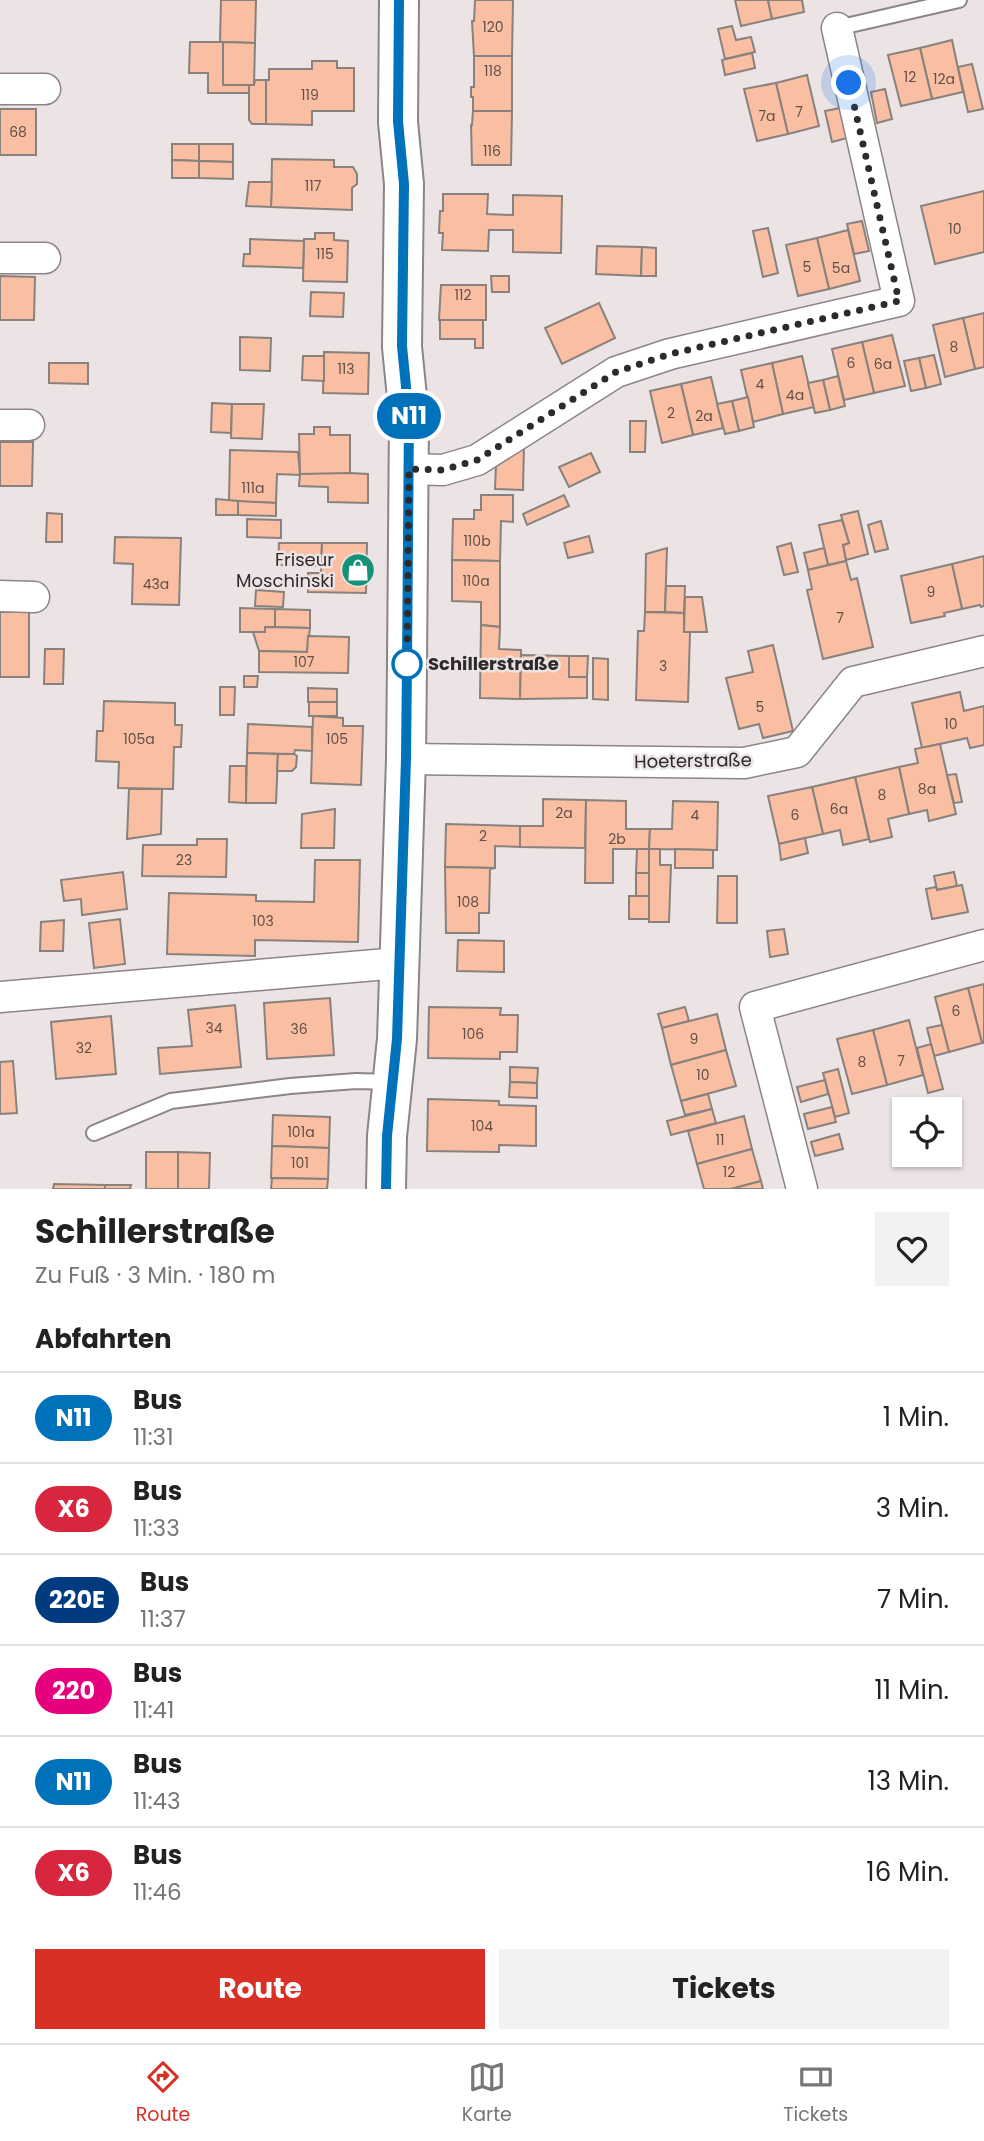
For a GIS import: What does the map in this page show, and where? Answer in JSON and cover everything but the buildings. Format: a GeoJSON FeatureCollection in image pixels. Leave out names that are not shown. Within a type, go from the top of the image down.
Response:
{"type":"FeatureCollection","features":[{"type":"Feature","properties":{"kind":"street"},"geometry":{"type":"LineString","coordinates":[[386,1189],[399,963],[406,759],[409,417],[402,346],[404,184],[398,121],[399,0]]}},
{"type":"Feature","properties":{"kind":"street"},"geometry":{"type":"LineString","coordinates":[[409,469],[443,470],[477,460],[616,372],[670,354],[899,301],[837,28]]}},
{"type":"Feature","properties":{"kind":"street"},"geometry":{"type":"LineString","coordinates":[[0,89],[45,89]]}},
{"type":"Feature","properties":{"kind":"street"},"geometry":{"type":"LineString","coordinates":[[0,258],[45,258]]}},
{"type":"Feature","properties":{"kind":"street"},"geometry":{"type":"LineString","coordinates":[[0,596],[34,597]]}},
{"type":"Feature","properties":{"kind":"street","name":"Hoeterstraße"},"geometry":{"type":"LineString","coordinates":[[406,759],[744,763],[797,752],[853,682],[984,652]]}},
{"type":"Feature","properties":{"kind":"street"},"geometry":{"type":"LineString","coordinates":[[802,1189],[755,1007],[984,945]]}},
{"type":"Feature","properties":{"kind":"street"},"geometry":{"type":"LineString","coordinates":[[0,997],[399,963]]}},
{"type":"Feature","properties":{"kind":"lane"},"geometry":{"type":"LineString","coordinates":[[837,28],[959,0]]}},
{"type":"Feature","properties":{"kind":"lane"},"geometry":{"type":"LineString","coordinates":[[94,1133],[171,1101],[290,1086],[356,1081],[393,1082]]}},
{"type":"Feature","properties":{"kind":"bus line","name":"N11"},"geometry":{"type":"LineString","coordinates":[[386,1189],[387,1136],[397,1039],[406,759],[409,417],[402,346],[404,184],[398,121],[399,0]]}},
{"type":"Feature","properties":{"kind":"place","name":"Friseur Moschinski"},"geometry":{"type":"Point","coordinates":[358,570]}},
{"type":"Feature","properties":{"kind":"place","name":"Schillerstraße"},"geometry":{"type":"Point","coordinates":[407,664]}},
{"type":"Feature","properties":{"kind":"route"},"geometry":{"type":"LineString","coordinates":[[407,664],[409,469],[443,470],[477,460],[616,372],[670,354],[899,301],[849,83]]}}]}
